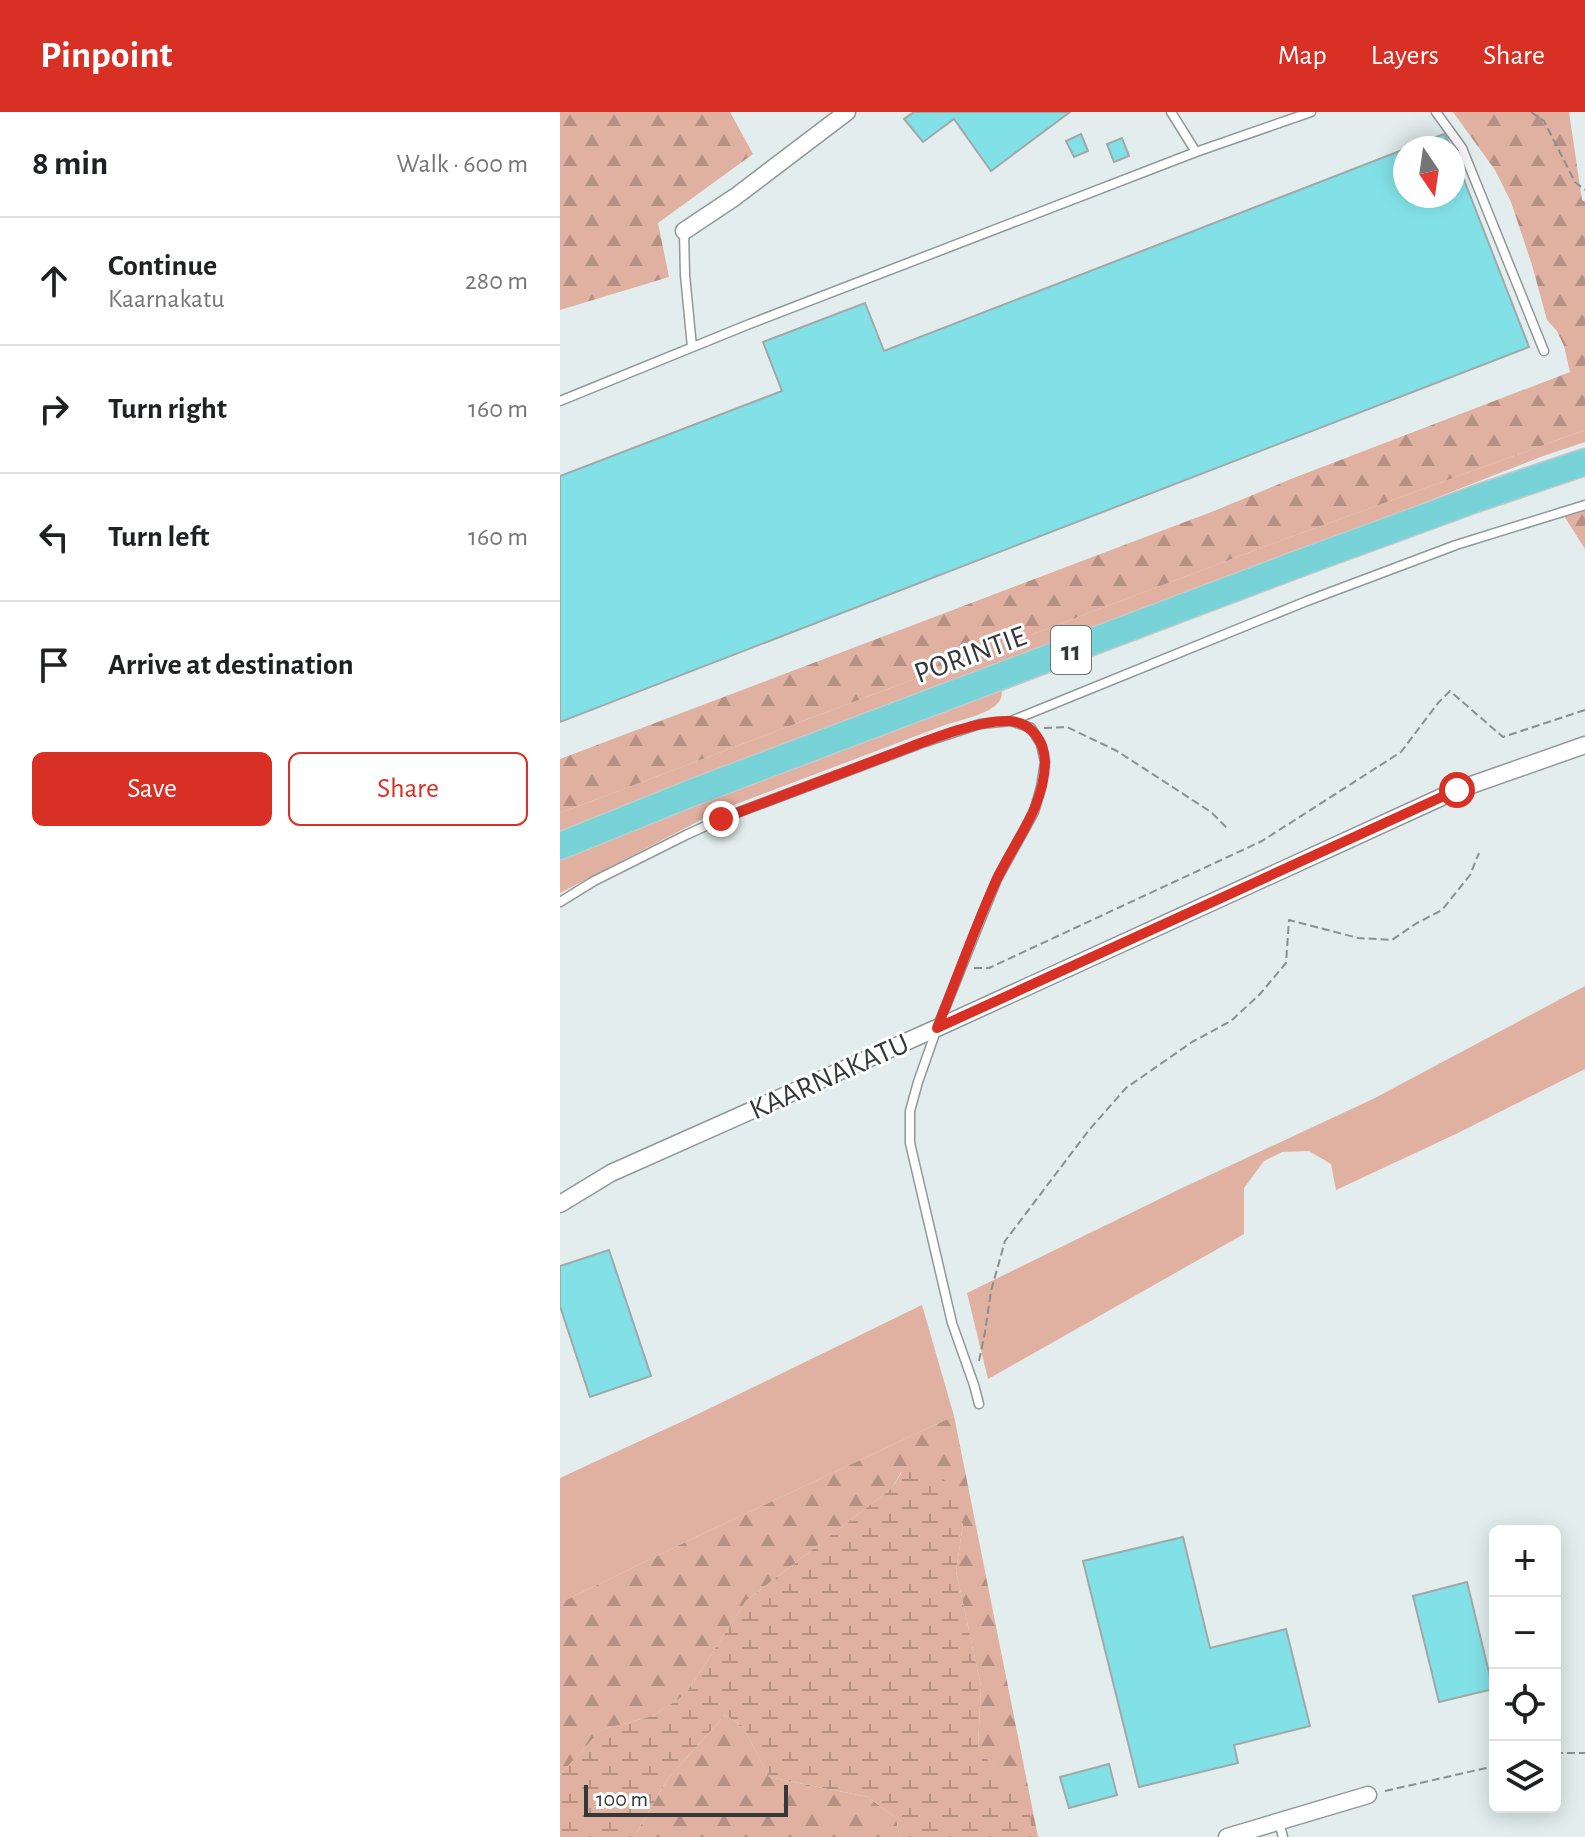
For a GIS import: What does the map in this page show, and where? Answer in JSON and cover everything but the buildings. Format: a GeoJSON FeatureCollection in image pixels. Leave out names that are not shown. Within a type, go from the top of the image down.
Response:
{"type":"FeatureCollection","features":[{"type":"Feature","properties":{"kind":"highway","name":"PORINTIE"},"geometry":{"type":"LineString","coordinates":[[560,846],[694,792],[1292,566],[1585,462]]}},
{"type":"Feature","properties":{"kind":"street"},"geometry":{"type":"LineString","coordinates":[[684,231],[735,197],[847,112]]}},
{"type":"Feature","properties":{"kind":"street","name":"KAARNAKATU"},"geometry":{"type":"LineString","coordinates":[[560,1204],[611,1173],[1457,790],[1585,745]]}},
{"type":"Feature","properties":{"kind":"street"},"geometry":{"type":"LineString","coordinates":[[1227,1837],[1281,1830],[1368,1795]]}},
{"type":"Feature","properties":{"kind":"lane"},"geometry":{"type":"LineString","coordinates":[[1171,112],[1196,152]]}},
{"type":"Feature","properties":{"kind":"lane"},"geometry":{"type":"LineString","coordinates":[[560,401],[1196,152],[1311,112]]}},
{"type":"Feature","properties":{"kind":"lane"},"geometry":{"type":"LineString","coordinates":[[1436,112],[1462,148],[1544,351]]}},
{"type":"Feature","properties":{"kind":"lane"},"geometry":{"type":"LineString","coordinates":[[684,231],[692,347]]}},
{"type":"Feature","properties":{"kind":"lane"},"geometry":{"type":"LineString","coordinates":[[560,902],[594,881],[721,819],[922,743],[980,724],[1011,721],[1322,595],[1456,545],[1585,505]]}},
{"type":"Feature","properties":{"kind":"lane"},"geometry":{"type":"LineString","coordinates":[[979,1404],[952,1323],[910,1143],[910,1111],[960,969],[997,879],[1034,812],[1041,787],[1045,762],[1041,744],[1031,728],[1011,721]]}},
{"type":"Feature","properties":{"kind":"path"},"geometry":{"type":"LineString","coordinates":[[1531,112],[1544,121],[1575,182],[1585,190]]}},
{"type":"Feature","properties":{"kind":"path"},"geometry":{"type":"LineString","coordinates":[[960,969],[989,968],[1262,841],[1401,752],[1450,691],[1503,737],[1585,710]]}},
{"type":"Feature","properties":{"kind":"path"},"geometry":{"type":"LineString","coordinates":[[1031,728],[1067,727],[1117,751],[1211,812],[1228,829]]}},
{"type":"Feature","properties":{"kind":"path"},"geometry":{"type":"LineString","coordinates":[[974,1385],[991,1291],[1005,1241],[1089,1130],[1126,1088],[1192,1042],[1231,1021],[1260,994],[1286,963],[1289,920],[1358,938],[1392,940],[1442,910],[1470,875],[1479,853]]}},
{"type":"Feature","properties":{"kind":"path"},"geometry":{"type":"LineString","coordinates":[[1561,1753],[1585,1753]]}},
{"type":"Feature","properties":{"kind":"path"},"geometry":{"type":"LineString","coordinates":[[1368,1795],[1489,1767]]}},
{"type":"Feature","properties":{"kind":"green space"},"geometry":{"type":"Polygon","coordinates":[[[560,112],[730,112],[753,154],[658,223],[669,277],[560,310],[560,112]]]}},
{"type":"Feature","properties":{"kind":"green space"},"geometry":{"type":"Polygon","coordinates":[[[1453,112],[1569,112],[1582,200],[1585,202],[1585,430],[1266,546],[560,813],[560,759],[1214,511],[1570,372],[1564,346],[1547,320],[1511,202],[1495,170],[1453,112]]]}},
{"type":"Feature","properties":{"kind":"green space"},"geometry":{"type":"Polygon","coordinates":[[[1585,430],[1585,442],[560,832],[560,813],[1266,546],[1585,430]]]}},
{"type":"Feature","properties":{"kind":"green space"},"geometry":{"type":"Polygon","coordinates":[[[1585,500],[1585,549],[1559,508],[1585,500]]]}},
{"type":"Feature","properties":{"kind":"green space"},"geometry":{"type":"Polygon","coordinates":[[[1002,684],[998,703],[985,712],[718,811],[560,893],[560,856],[1002,684]]]}},
{"type":"Feature","properties":{"kind":"green space"},"geometry":{"type":"Polygon","coordinates":[[[1585,986],[1585,1069],[1336,1190],[1331,1164],[1309,1151],[1282,1152],[1264,1161],[1244,1188],[1244,1234],[988,1379],[967,1293],[1373,1099],[1585,986]]]}},
{"type":"Feature","properties":{"kind":"green space"},"geometry":{"type":"Polygon","coordinates":[[[922,1305],[954,1416],[560,1603],[560,1478],[922,1305]]]}},
{"type":"Feature","properties":{"kind":"green space"},"geometry":{"type":"Polygon","coordinates":[[[954,1416],[1038,1837],[1033,1837],[1029,1815],[978,1747],[981,1686],[956,1571],[963,1524],[901,1472],[892,1488],[746,1601],[685,1695],[652,1716],[601,1730],[560,1775],[560,1603],[954,1416]]]}},
{"type":"Feature","properties":{"kind":"green space"},"geometry":{"type":"Polygon","coordinates":[[[902,1472],[935,1473],[962,1494],[963,1524],[956,1571],[981,1686],[978,1747],[1030,1815],[1033,1837],[900,1837],[896,1818],[868,1797],[769,1777],[743,1726],[725,1715],[669,1777],[634,1837],[560,1837],[560,1775],[601,1730],[652,1716],[685,1695],[746,1601],[892,1488],[902,1472]]]}},
{"type":"Feature","properties":{"kind":"green space"},"geometry":{"type":"Polygon","coordinates":[[[725,1715],[743,1726],[769,1777],[868,1797],[896,1818],[900,1837],[634,1837],[669,1777],[725,1715]]]}},
{"type":"Feature","properties":{"kind":"route"},"geometry":{"type":"LineString","coordinates":[[721,819],[980,724],[1011,721],[1031,728],[1041,744],[1045,762],[1034,812],[997,879],[937,1028],[1457,790]]}}]}
